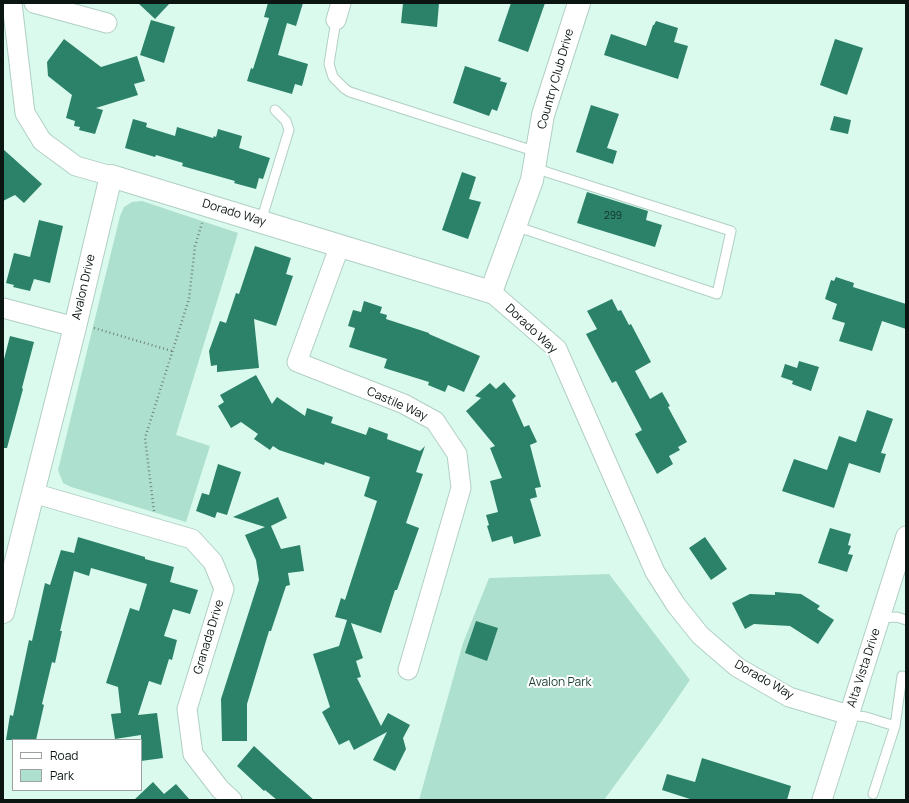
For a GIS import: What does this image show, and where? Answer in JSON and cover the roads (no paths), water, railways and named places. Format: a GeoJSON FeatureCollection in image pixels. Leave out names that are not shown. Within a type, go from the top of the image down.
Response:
{"type":"FeatureCollection","features":[{"type":"Feature","properties":{"kind":"street"},"geometry":{"type":"LineString","coordinates":[[12,3],[24,113],[42,141],[76,166],[111,176]]}},
{"type":"Feature","properties":{"kind":"street"},"geometry":{"type":"LineString","coordinates":[[34,3],[107,23]]}},
{"type":"Feature","properties":{"kind":"street","name":"Country Club Drive"},"geometry":{"type":"LineString","coordinates":[[491,292],[532,180],[543,115],[579,3]]}},
{"type":"Feature","properties":{"kind":"street","name":"Dorado Way"},"geometry":{"type":"LineString","coordinates":[[111,176],[491,292],[557,349],[655,572],[676,605],[700,635],[737,667],[790,697],[849,715]]}},
{"type":"Feature","properties":{"kind":"street","name":"Avalon Drive"},"geometry":{"type":"LineString","coordinates":[[3,612],[75,327],[111,176]]}},
{"type":"Feature","properties":{"kind":"street","name":"Castile Way"},"geometry":{"type":"LineString","coordinates":[[340,245],[298,362],[404,404],[435,421],[457,454],[461,488],[408,670]]}},
{"type":"Feature","properties":{"kind":"street"},"geometry":{"type":"LineString","coordinates":[[3,308],[75,327]]}},
{"type":"Feature","properties":{"kind":"street","name":"Granada Drive"},"geometry":{"type":"LineString","coordinates":[[33,493],[192,539],[213,562],[224,589],[187,708],[193,754],[220,789],[232,800]]}},
{"type":"Feature","properties":{"kind":"street","name":"Alta Vista Drive"},"geometry":{"type":"LineString","coordinates":[[822,800],[906,536]]}},
{"type":"Feature","properties":{"kind":"lane"},"geometry":{"type":"LineString","coordinates":[[338,12],[329,64],[333,77],[350,92],[732,231],[717,294],[515,226]]}},
{"type":"Feature","properties":{"kind":"lane"},"geometry":{"type":"LineString","coordinates":[[261,221],[289,130],[286,121],[276,110]]}},
{"type":"Feature","properties":{"kind":"lane"},"geometry":{"type":"LineString","coordinates":[[880,618],[897,617],[906,620]]}},
{"type":"Feature","properties":{"kind":"lane"},"geometry":{"type":"LineString","coordinates":[[873,794],[895,726],[902,676]]}},
{"type":"Feature","properties":{"kind":"lane"},"geometry":{"type":"LineString","coordinates":[[849,715],[866,717],[895,726]]}},
{"type":"Feature","properties":{"kind":"park label","name":"Avalon Park"},"geometry":{"type":"Point","coordinates":[560,683]}}]}
